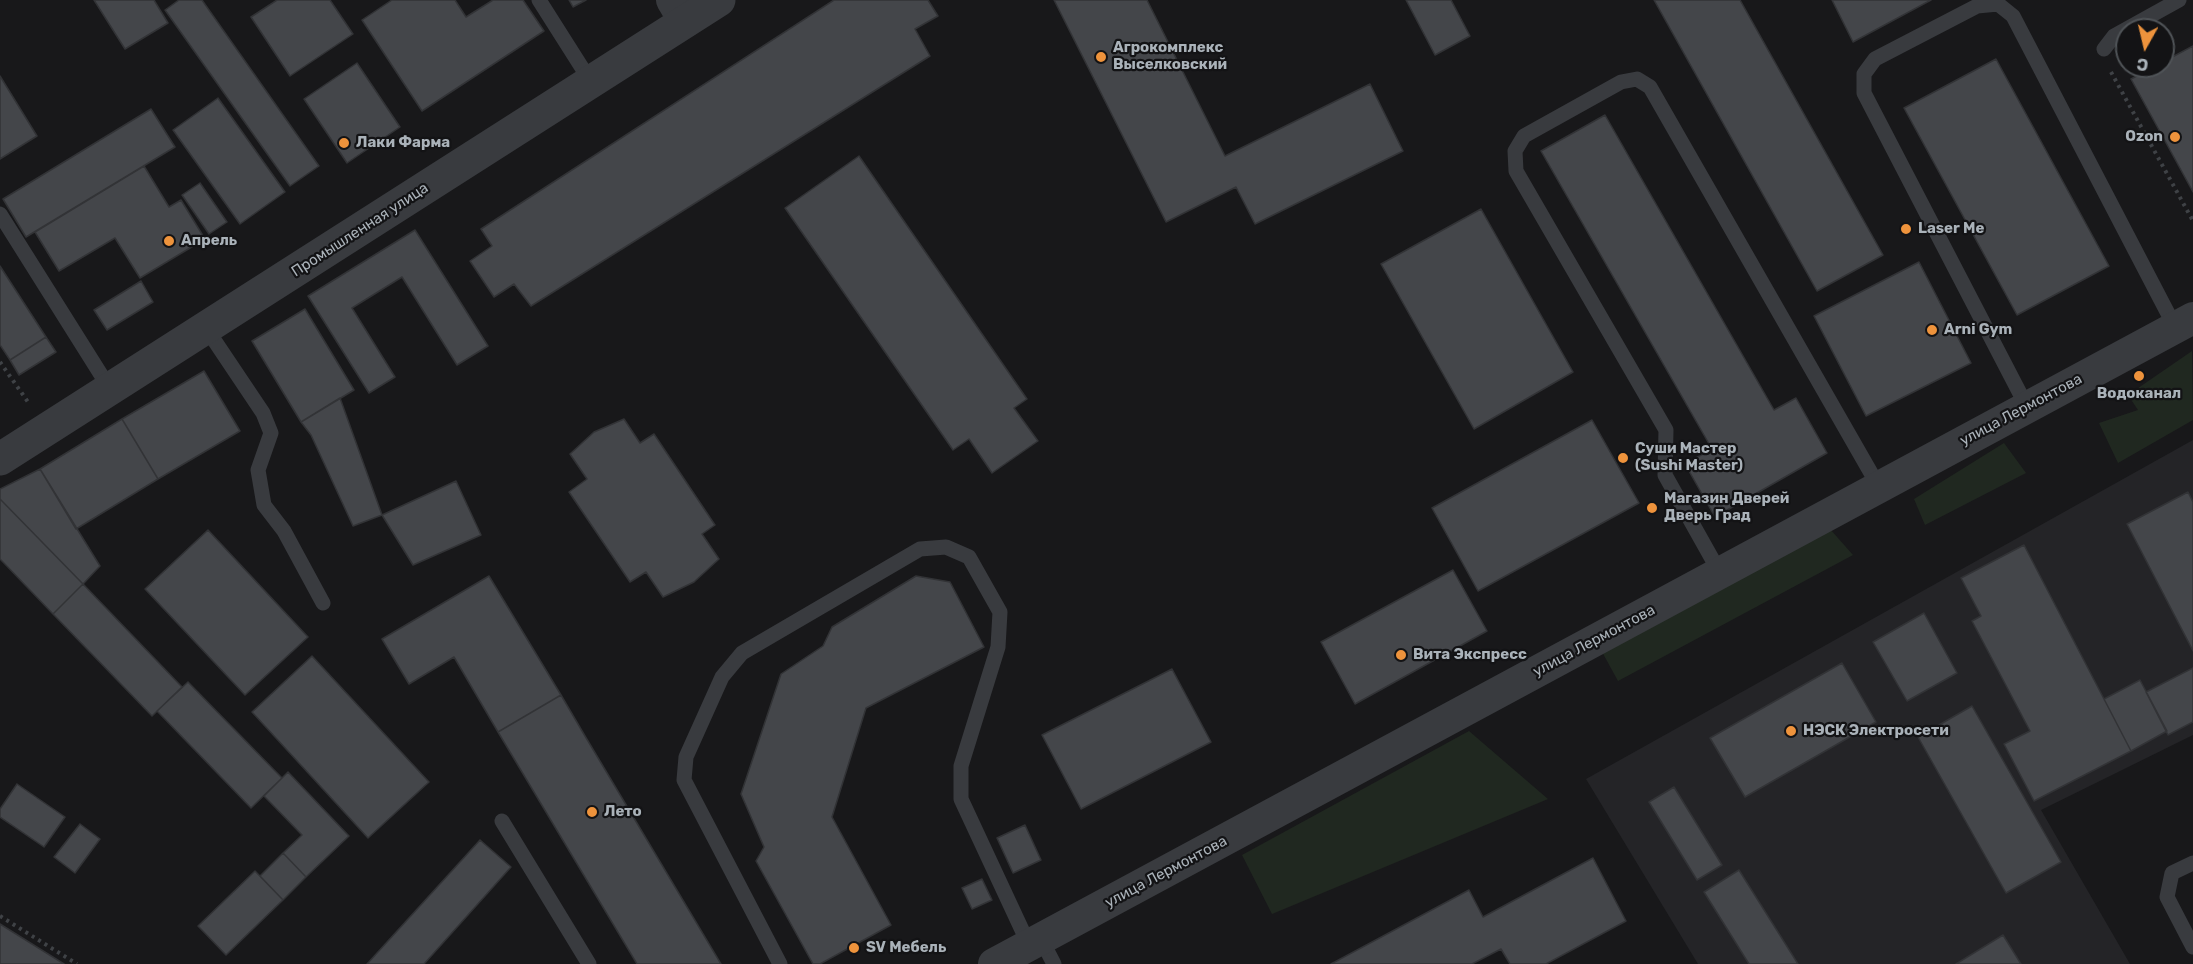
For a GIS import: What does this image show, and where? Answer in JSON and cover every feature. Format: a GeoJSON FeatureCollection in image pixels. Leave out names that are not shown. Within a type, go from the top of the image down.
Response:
{"type":"FeatureCollection","features":[{"type":"Feature","properties":{"kind":"street","name":"Промышленная улица"},"geometry":{"type":"LineString","coordinates":[[0,459],[591,82],[679,11],[719,0]]}},
{"type":"Feature","properties":{"kind":"street","name":"улица Лермонтова"},"geometry":{"type":"LineString","coordinates":[[994,964],[1041,950],[1720,573],[2184,322]]}},
{"type":"Feature","properties":{"kind":"lane"},"geometry":{"type":"LineString","coordinates":[[539,0],[591,82]]}},
{"type":"Feature","properties":{"kind":"lane"},"geometry":{"type":"LineString","coordinates":[[2104,49],[2114,36],[2179,0]]}},
{"type":"Feature","properties":{"kind":"lane"},"geometry":{"type":"LineString","coordinates":[[2027,407],[1864,93],[1864,74],[1875,59],[1977,6],[1998,4],[2013,16],[2184,322]]}},
{"type":"Feature","properties":{"kind":"lane"},"geometry":{"type":"LineString","coordinates":[[1720,573],[1665,475],[1666,430],[1516,171],[1515,151],[1524,136],[1622,82],[1637,79],[1650,87],[1879,487]]}},
{"type":"Feature","properties":{"kind":"lane"},"geometry":{"type":"LineString","coordinates":[[0,214],[110,389]]}},
{"type":"Feature","properties":{"kind":"lane"},"geometry":{"type":"LineString","coordinates":[[206,328],[263,413],[271,434],[258,470],[264,505],[284,531],[323,603]]}},
{"type":"Feature","properties":{"kind":"lane"},"geometry":{"type":"LineString","coordinates":[[780,964],[684,780],[686,757],[722,677],[742,653],[921,549],[946,547],[969,557],[1000,612],[998,647],[962,766],[961,799],[1041,950]]}},
{"type":"Feature","properties":{"kind":"lane"},"geometry":{"type":"LineString","coordinates":[[502,821],[589,964]]}},
{"type":"Feature","properties":{"kind":"lane"},"geometry":{"type":"LineString","coordinates":[[2193,862],[2172,873],[2167,897],[2193,947]]}},
{"type":"Feature","properties":{"kind":"path"},"geometry":{"type":"LineString","coordinates":[[2104,49],[2107,66],[2193,220]]}},
{"type":"Feature","properties":{"kind":"path"},"geometry":{"type":"LineString","coordinates":[[0,362],[48,429]]}},
{"type":"Feature","properties":{"kind":"path"},"geometry":{"type":"LineString","coordinates":[[0,916],[77,964]]}},
{"type":"Feature","properties":{"kind":"shaded area"},"geometry":{"type":"Polygon","coordinates":[[[2192,351],[2193,420],[2118,463],[2099,423],[2138,410],[2128,395],[2192,351]]]}},
{"type":"Feature","properties":{"kind":"shaded area"},"geometry":{"type":"Polygon","coordinates":[[[2193,440],[2193,735],[2041,810],[2130,964],[1698,964],[1586,779],[2193,440]]]}},
{"type":"Feature","properties":{"kind":"shaded area"},"geometry":{"type":"Polygon","coordinates":[[[2004,443],[2026,473],[1925,525],[1914,499],[2004,443]]]}},
{"type":"Feature","properties":{"kind":"shaded area"},"geometry":{"type":"Polygon","coordinates":[[[1830,529],[1853,555],[1618,681],[1601,650],[1830,529]]]}},
{"type":"Feature","properties":{"kind":"shaded area"},"geometry":{"type":"Polygon","coordinates":[[[1469,731],[1548,799],[1272,914],[1242,855],[1469,731]]]}},
{"type":"Feature","properties":{"kind":"building"},"geometry":{"type":"Polygon","coordinates":[[[94,0],[154,0],[168,23],[125,49],[94,0]]]}},
{"type":"Feature","properties":{"kind":"building"},"geometry":{"type":"Polygon","coordinates":[[[179,0],[202,0],[319,166],[290,186],[165,10],[179,0]]]}},
{"type":"Feature","properties":{"kind":"building"},"geometry":{"type":"Polygon","coordinates":[[[277,0],[330,0],[353,34],[290,76],[251,17],[277,0]]]}},
{"type":"Feature","properties":{"kind":"building"},"geometry":{"type":"Polygon","coordinates":[[[392,0],[455,0],[466,17],[493,0],[523,0],[544,31],[422,111],[362,20],[392,0]]]}},
{"type":"Feature","properties":{"kind":"building"},"geometry":{"type":"Polygon","coordinates":[[[569,0],[586,0],[573,7],[569,0]]]}},
{"type":"Feature","properties":{"kind":"building"},"geometry":{"type":"Polygon","coordinates":[[[834,0],[928,0],[938,16],[915,29],[930,56],[531,306],[514,284],[494,297],[470,261],[492,246],[481,229],[834,0]]]}},
{"type":"Feature","properties":{"kind":"building"},"geometry":{"type":"Polygon","coordinates":[[[1054,0],[1147,0],[1225,156],[1370,84],[1403,151],[1255,224],[1236,187],[1166,222],[1054,0]]]}},
{"type":"Feature","properties":{"kind":"building"},"geometry":{"type":"Polygon","coordinates":[[[1406,0],[1451,0],[1470,36],[1435,55],[1406,0]]]}},
{"type":"Feature","properties":{"kind":"building"},"geometry":{"type":"Polygon","coordinates":[[[1654,0],[1740,0],[1883,255],[1817,291],[1654,0]]]}},
{"type":"Feature","properties":{"kind":"building"},"geometry":{"type":"Polygon","coordinates":[[[1832,0],[1931,0],[1853,42],[1832,0]]]}},
{"type":"Feature","properties":{"kind":"building"},"geometry":{"type":"Polygon","coordinates":[[[2193,46],[2193,192],[2131,79],[2175,78],[2175,56],[2193,46]]]}},
{"type":"Feature","properties":{"kind":"building"},"geometry":{"type":"Polygon","coordinates":[[[1996,59],[2109,266],[2017,315],[1904,108],[1996,59]]]}},
{"type":"Feature","properties":{"kind":"building"},"geometry":{"type":"Polygon","coordinates":[[[357,63],[400,127],[347,163],[304,99],[357,63]]]}},
{"type":"Feature","properties":{"kind":"building"},"geometry":{"type":"Polygon","coordinates":[[[0,76],[37,136],[0,159],[0,76]]]}},
{"type":"Feature","properties":{"kind":"building"},"geometry":{"type":"Polygon","coordinates":[[[218,98],[285,192],[240,224],[173,130],[218,98]]]}},
{"type":"Feature","properties":{"kind":"building"},"geometry":{"type":"Polygon","coordinates":[[[151,109],[175,147],[26,237],[3,199],[151,109]]]}},
{"type":"Feature","properties":{"kind":"building"},"geometry":{"type":"Polygon","coordinates":[[[1605,115],[1774,410],[1796,398],[1827,453],[1715,517],[1685,464],[1712,449],[1541,151],[1605,115]]]}},
{"type":"Feature","properties":{"kind":"building"},"geometry":{"type":"Polygon","coordinates":[[[859,156],[1027,399],[1014,408],[1038,441],[992,473],[969,439],[953,450],[785,208],[859,156]]]}},
{"type":"Feature","properties":{"kind":"building"},"geometry":{"type":"Polygon","coordinates":[[[144,166],[169,207],[181,200],[205,239],[140,278],[115,238],[59,271],[35,232],[144,166]]]}},
{"type":"Feature","properties":{"kind":"building"},"geometry":{"type":"Polygon","coordinates":[[[200,183],[227,222],[209,234],[182,195],[200,183]]]}},
{"type":"Feature","properties":{"kind":"building"},"geometry":{"type":"Polygon","coordinates":[[[1481,209],[1573,372],[1474,429],[1381,264],[1481,209]]]}},
{"type":"Feature","properties":{"kind":"building"},"geometry":{"type":"Polygon","coordinates":[[[415,230],[488,346],[457,365],[402,277],[352,308],[395,377],[369,393],[308,296],[415,230]]]}},
{"type":"Feature","properties":{"kind":"building"},"geometry":{"type":"Polygon","coordinates":[[[1919,262],[1971,363],[1866,416],[1814,316],[1919,262]]]}},
{"type":"Feature","properties":{"kind":"building"},"geometry":{"type":"Polygon","coordinates":[[[0,266],[46,337],[10,360],[0,345],[0,266]]]}},
{"type":"Feature","properties":{"kind":"building"},"geometry":{"type":"Polygon","coordinates":[[[141,281],[153,302],[107,330],[94,310],[141,281]]]}},
{"type":"Feature","properties":{"kind":"building"},"geometry":{"type":"Polygon","coordinates":[[[305,309],[354,390],[301,422],[252,341],[305,309]]]}},
{"type":"Feature","properties":{"kind":"building"},"geometry":{"type":"Polygon","coordinates":[[[46,337],[56,352],[19,375],[10,360],[46,337]]]}},
{"type":"Feature","properties":{"kind":"building"},"geometry":{"type":"Polygon","coordinates":[[[204,371],[240,431],[158,479],[122,419],[204,371]]]}},
{"type":"Feature","properties":{"kind":"building"},"geometry":{"type":"Polygon","coordinates":[[[340,398],[382,515],[353,526],[311,435],[301,422],[340,398]]]}},
{"type":"Feature","properties":{"kind":"building"},"geometry":{"type":"Polygon","coordinates":[[[122,419],[158,479],[76,529],[40,469],[122,419]]]}},
{"type":"Feature","properties":{"kind":"building"},"geometry":{"type":"Polygon","coordinates":[[[624,419],[640,443],[654,434],[715,525],[702,534],[719,559],[694,582],[663,597],[646,572],[630,582],[569,492],[587,479],[570,454],[594,432],[624,419]]]}},
{"type":"Feature","properties":{"kind":"building"},"geometry":{"type":"Polygon","coordinates":[[[1592,420],[1639,503],[1478,591],[1432,508],[1592,420]]]}},
{"type":"Feature","properties":{"kind":"building"},"geometry":{"type":"Polygon","coordinates":[[[40,469],[100,566],[83,584],[0,499],[0,489],[40,469]]]}},
{"type":"Feature","properties":{"kind":"building"},"geometry":{"type":"Polygon","coordinates":[[[456,481],[481,535],[413,565],[382,515],[456,481]]]}},
{"type":"Feature","properties":{"kind":"building"},"geometry":{"type":"Polygon","coordinates":[[[2188,492],[2193,502],[2193,651],[2127,524],[2188,492]]]}},
{"type":"Feature","properties":{"kind":"building"},"geometry":{"type":"Polygon","coordinates":[[[0,499],[83,584],[53,614],[0,559],[0,499]]]}},
{"type":"Feature","properties":{"kind":"building"},"geometry":{"type":"Polygon","coordinates":[[[208,530],[308,637],[245,695],[145,589],[208,530]]]}},
{"type":"Feature","properties":{"kind":"building"},"geometry":{"type":"Polygon","coordinates":[[[2024,545],[2131,751],[2034,801],[2004,744],[2030,731],[1972,621],[1981,616],[1961,578],[2024,545]]]}},
{"type":"Feature","properties":{"kind":"building"},"geometry":{"type":"Polygon","coordinates":[[[1453,570],[1487,631],[1355,704],[1321,642],[1453,570]]]}},
{"type":"Feature","properties":{"kind":"building"},"geometry":{"type":"Polygon","coordinates":[[[489,576],[561,695],[498,732],[454,657],[409,684],[382,639],[489,576]]]}},
{"type":"Feature","properties":{"kind":"building"},"geometry":{"type":"Polygon","coordinates":[[[916,576],[950,582],[984,647],[866,708],[832,817],[891,925],[820,964],[813,964],[756,861],[764,847],[741,794],[781,674],[823,646],[832,627],[916,576]]]}},
{"type":"Feature","properties":{"kind":"building"},"geometry":{"type":"Polygon","coordinates":[[[83,584],[182,687],[152,716],[53,614],[83,584]]]}},
{"type":"Feature","properties":{"kind":"building"},"geometry":{"type":"Polygon","coordinates":[[[1924,613],[1957,673],[1907,701],[1873,642],[1924,613]]]}},
{"type":"Feature","properties":{"kind":"building"},"geometry":{"type":"Polygon","coordinates":[[[312,656],[429,782],[368,838],[252,712],[312,656]]]}},
{"type":"Feature","properties":{"kind":"building"},"geometry":{"type":"Polygon","coordinates":[[[1842,663],[1876,722],[1745,797],[1710,738],[1842,663]]]}},
{"type":"Feature","properties":{"kind":"building"},"geometry":{"type":"Polygon","coordinates":[[[2193,668],[2193,722],[2168,735],[2146,692],[2193,668]]]}},
{"type":"Feature","properties":{"kind":"building"},"geometry":{"type":"Polygon","coordinates":[[[1172,669],[1211,742],[1081,809],[1042,735],[1172,669]]]}},
{"type":"Feature","properties":{"kind":"building"},"geometry":{"type":"Polygon","coordinates":[[[2140,680],[2167,731],[2131,751],[2104,699],[2140,680]]]}},
{"type":"Feature","properties":{"kind":"building"},"geometry":{"type":"Polygon","coordinates":[[[188,682],[282,778],[251,808],[157,711],[188,682]]]}},
{"type":"Feature","properties":{"kind":"building"},"geometry":{"type":"Polygon","coordinates":[[[561,695],[721,964],[637,964],[498,732],[561,695]]]}},
{"type":"Feature","properties":{"kind":"building"},"geometry":{"type":"Polygon","coordinates":[[[1972,706],[2061,862],[2006,893],[1918,737],[1972,706]]]}},
{"type":"Feature","properties":{"kind":"building"},"geometry":{"type":"Polygon","coordinates":[[[288,772],[349,836],[306,877],[283,853],[302,835],[264,796],[288,772]]]}},
{"type":"Feature","properties":{"kind":"building"},"geometry":{"type":"Polygon","coordinates":[[[17,784],[65,817],[44,847],[0,817],[0,809],[17,784]]]}},
{"type":"Feature","properties":{"kind":"building"},"geometry":{"type":"Polygon","coordinates":[[[1674,787],[1722,865],[1697,880],[1649,802],[1674,787]]]}},
{"type":"Feature","properties":{"kind":"building"},"geometry":{"type":"Polygon","coordinates":[[[80,824],[100,839],[75,873],[54,857],[80,824]]]}},
{"type":"Feature","properties":{"kind":"building"},"geometry":{"type":"Polygon","coordinates":[[[1025,825],[1041,860],[1013,873],[997,838],[1025,825]]]}},
{"type":"Feature","properties":{"kind":"building"},"geometry":{"type":"Polygon","coordinates":[[[480,840],[511,867],[424,964],[367,964],[480,840]]]}},
{"type":"Feature","properties":{"kind":"building"},"geometry":{"type":"Polygon","coordinates":[[[283,853],[306,877],[283,900],[260,876],[283,853]]]}},
{"type":"Feature","properties":{"kind":"building"},"geometry":{"type":"Polygon","coordinates":[[[1593,858],[1626,921],[1546,964],[1510,964],[1501,949],[1472,964],[1331,964],[1469,890],[1483,917],[1593,858]]]}},
{"type":"Feature","properties":{"kind":"building"},"geometry":{"type":"Polygon","coordinates":[[[1739,870],[1798,964],[1749,964],[1704,892],[1739,870]]]}},
{"type":"Feature","properties":{"kind":"building"},"geometry":{"type":"Polygon","coordinates":[[[255,871],[283,900],[226,955],[198,926],[255,871]]]}},
{"type":"Feature","properties":{"kind":"building"},"geometry":{"type":"Polygon","coordinates":[[[982,879],[992,900],[972,909],[962,888],[982,879]]]}},
{"type":"Feature","properties":{"kind":"building"},"geometry":{"type":"Polygon","coordinates":[[[0,924],[64,964],[0,964],[0,924]]]}},
{"type":"Feature","properties":{"kind":"building"},"geometry":{"type":"Polygon","coordinates":[[[2003,935],[2021,964],[1956,964],[2003,935]]]}},
{"type":"Feature","properties":{"kind":"place","name":"Агрокомплекс Выселковский"},"geometry":{"type":"Point","coordinates":[1101,57]}},
{"type":"Feature","properties":{"kind":"place","name":"Ozon"},"geometry":{"type":"Point","coordinates":[2175,137]}},
{"type":"Feature","properties":{"kind":"place","name":"Лаки Фарма"},"geometry":{"type":"Point","coordinates":[344,143]}},
{"type":"Feature","properties":{"kind":"place","name":"Laser Me"},"geometry":{"type":"Point","coordinates":[1906,229]}},
{"type":"Feature","properties":{"kind":"place","name":"Апрель"},"geometry":{"type":"Point","coordinates":[169,241]}},
{"type":"Feature","properties":{"kind":"place","name":"Arni Gym"},"geometry":{"type":"Point","coordinates":[1932,330]}},
{"type":"Feature","properties":{"kind":"place","name":"Водоканал"},"geometry":{"type":"Point","coordinates":[2139,376]}},
{"type":"Feature","properties":{"kind":"place","name":"Суши Мастер (Sushi Master)"},"geometry":{"type":"Point","coordinates":[1623,458]}},
{"type":"Feature","properties":{"kind":"place","name":"Магазин Дверей Дверь Град"},"geometry":{"type":"Point","coordinates":[1652,508]}},
{"type":"Feature","properties":{"kind":"place","name":"Вита Экспресс"},"geometry":{"type":"Point","coordinates":[1401,655]}},
{"type":"Feature","properties":{"kind":"place","name":"НЭСК Электросети"},"geometry":{"type":"Point","coordinates":[1791,731]}},
{"type":"Feature","properties":{"kind":"place","name":"Лето"},"geometry":{"type":"Point","coordinates":[592,812]}},
{"type":"Feature","properties":{"kind":"place","name":"SV Мебель"},"geometry":{"type":"Point","coordinates":[854,948]}}]}
